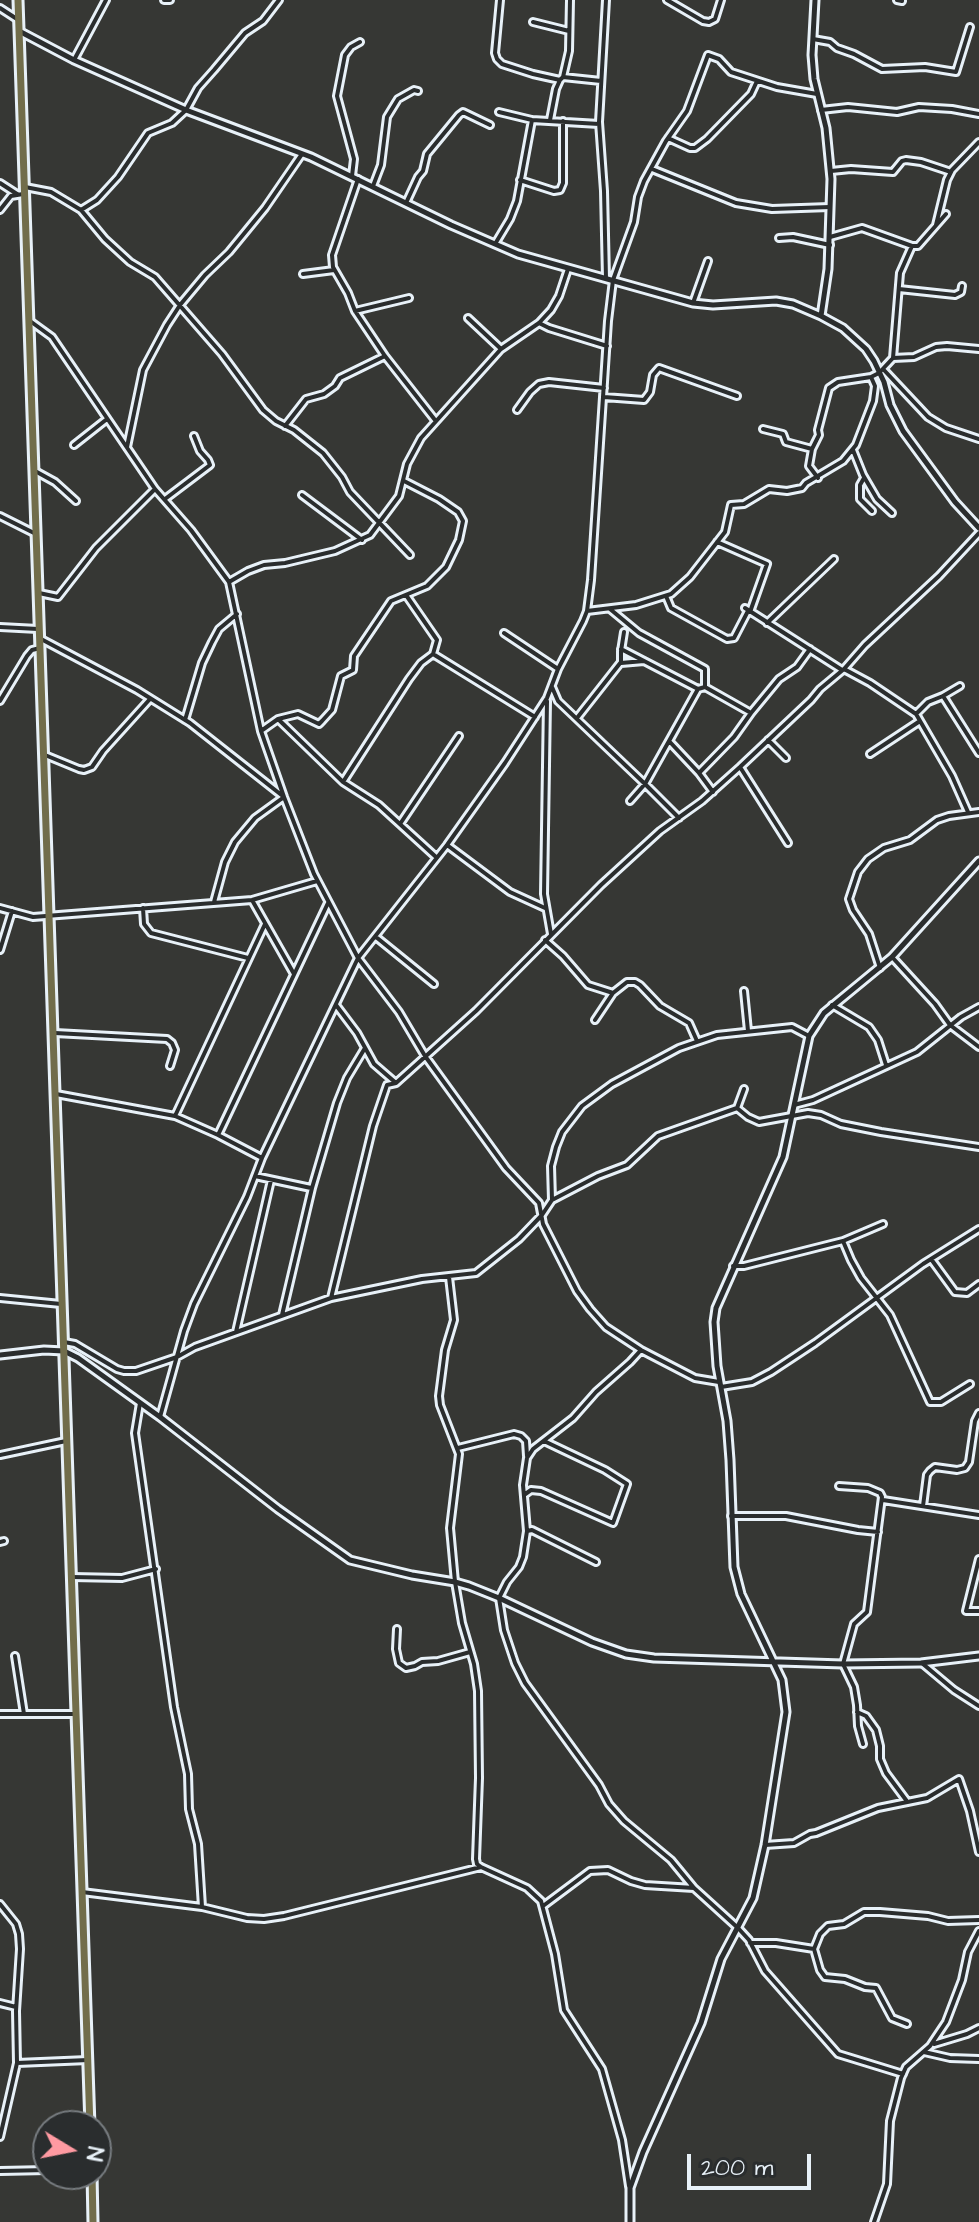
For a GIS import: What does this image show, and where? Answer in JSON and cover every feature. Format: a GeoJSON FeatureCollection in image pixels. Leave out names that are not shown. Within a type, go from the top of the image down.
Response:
{"type":"FeatureCollection","features":[{"type":"Feature","properties":{"kind":"main road"},"geometry":{"type":"LineString","coordinates":[[18,0],[90,2110]]}},
{"type":"Feature","properties":{"kind":"main road"},"geometry":{"type":"LineString","coordinates":[[92,2190],[93,2222]]}},
{"type":"Feature","properties":{"kind":"street"},"geometry":{"type":"LineString","coordinates":[[74,60],[106,0]]}},
{"type":"Feature","properties":{"kind":"street"},"geometry":{"type":"LineString","coordinates":[[81,210],[97,200],[118,177],[148,133],[172,123],[186,110],[198,88],[245,33],[263,21],[279,0]]}},
{"type":"Feature","properties":{"kind":"street"},"geometry":{"type":"LineString","coordinates":[[500,0],[495,53],[502,64],[533,74],[601,81]]}},
{"type":"Feature","properties":{"kind":"street"},"geometry":{"type":"LineString","coordinates":[[550,120],[569,51],[570,0]]}},
{"type":"Feature","properties":{"kind":"street"},"geometry":{"type":"LineString","coordinates":[[606,0],[599,124],[606,278]]}},
{"type":"Feature","properties":{"kind":"street"},"geometry":{"type":"LineString","coordinates":[[667,0],[709,22],[715,19],[721,0]]}},
{"type":"Feature","properties":{"kind":"street"},"geometry":{"type":"LineString","coordinates":[[815,0],[812,55],[831,171],[830,241],[821,316]]}},
{"type":"Feature","properties":{"kind":"street"},"geometry":{"type":"LineString","coordinates":[[0,8],[19,20]]}},
{"type":"Feature","properties":{"kind":"street"},"geometry":{"type":"LineString","coordinates":[[533,22],[569,31]]}},
{"type":"Feature","properties":{"kind":"street"},"geometry":{"type":"LineString","coordinates":[[813,39],[830,42],[882,69],[925,67],[956,72],[970,27]]}},
{"type":"Feature","properties":{"kind":"street"},"geometry":{"type":"LineString","coordinates":[[19,31],[74,60],[186,110],[302,154],[518,254],[693,303],[713,305],[776,301],[793,304],[843,328],[859,341],[881,371],[935,422],[979,439]]}},
{"type":"Feature","properties":{"kind":"street"},"geometry":{"type":"LineString","coordinates":[[360,42],[345,55],[337,96],[354,159],[355,178],[332,255],[334,270],[355,311],[385,356],[435,420]]}},
{"type":"Feature","properties":{"kind":"street"},"geometry":{"type":"LineString","coordinates":[[160,1417],[194,1304],[358,958],[447,845],[535,717],[547,698],[587,611],[613,280],[634,222],[641,189],[668,138],[687,111],[708,55],[719,59],[731,72],[817,94]]}},
{"type":"Feature","properties":{"kind":"street"},"geometry":{"type":"LineString","coordinates":[[668,138],[695,148],[751,94],[757,81]]}},
{"type":"Feature","properties":{"kind":"street"},"geometry":{"type":"LineString","coordinates":[[373,186],[381,165],[387,117],[398,99],[414,90],[418,91]]}},
{"type":"Feature","properties":{"kind":"street"},"geometry":{"type":"LineString","coordinates":[[821,110],[848,107],[887,112],[919,107],[979,114]]}},
{"type":"Feature","properties":{"kind":"street"},"geometry":{"type":"LineString","coordinates":[[406,203],[423,171],[427,154],[459,115],[463,112],[490,125]]}},
{"type":"Feature","properties":{"kind":"street"},"geometry":{"type":"LineString","coordinates":[[499,112],[532,120],[599,124]]}},
{"type":"Feature","properties":{"kind":"street"},"geometry":{"type":"LineString","coordinates":[[495,244],[517,201],[532,120]]}},
{"type":"Feature","properties":{"kind":"street"},"geometry":{"type":"LineString","coordinates":[[520,180],[554,191],[560,190],[563,183],[563,121]]}},
{"type":"Feature","properties":{"kind":"street"},"geometry":{"type":"LineString","coordinates":[[936,226],[941,197],[951,172],[979,142]]}},
{"type":"Feature","properties":{"kind":"street"},"geometry":{"type":"LineString","coordinates":[[127,447],[143,370],[167,325],[180,305],[265,208],[302,154]]}},
{"type":"Feature","properties":{"kind":"street"},"geometry":{"type":"LineString","coordinates":[[831,171],[893,172],[906,160],[951,172]]}},
{"type":"Feature","properties":{"kind":"street"},"geometry":{"type":"LineString","coordinates":[[652,169],[736,203],[772,209],[831,207]]}},
{"type":"Feature","properties":{"kind":"street"},"geometry":{"type":"LineString","coordinates":[[0,183],[23,192]]}},
{"type":"Feature","properties":{"kind":"street"},"geometry":{"type":"LineString","coordinates":[[0,210],[11,196],[23,192],[51,192],[81,210],[105,239],[130,262],[155,277],[222,354],[263,410],[323,453],[350,492],[410,555]]}},
{"type":"Feature","properties":{"kind":"street"},"geometry":{"type":"LineString","coordinates":[[779,238],[830,241],[862,228],[918,246],[946,214]]}},
{"type":"Feature","properties":{"kind":"street"},"geometry":{"type":"LineString","coordinates":[[818,478],[809,466],[829,388],[838,382],[871,377],[893,358],[901,267],[912,246]]}},
{"type":"Feature","properties":{"kind":"street"},"geometry":{"type":"LineString","coordinates":[[693,303],[708,261]]}},
{"type":"Feature","properties":{"kind":"street"},"geometry":{"type":"LineString","coordinates":[[229,582],[264,565],[335,551],[370,535],[399,496],[412,451],[435,420],[501,349],[539,323],[551,310],[568,269]]}},
{"type":"Feature","properties":{"kind":"street"},"geometry":{"type":"LineString","coordinates":[[303,274],[334,270]]}},
{"type":"Feature","properties":{"kind":"street"},"geometry":{"type":"LineString","coordinates":[[899,289],[955,295],[961,292],[962,286]]}},
{"type":"Feature","properties":{"kind":"street"},"geometry":{"type":"LineString","coordinates":[[355,311],[409,298]]}},
{"type":"Feature","properties":{"kind":"street"},"geometry":{"type":"LineString","coordinates":[[468,318],[501,349]]}},
{"type":"Feature","properties":{"kind":"street"},"geometry":{"type":"LineString","coordinates":[[30,321],[52,337],[155,489],[229,582],[261,731],[284,797],[328,903],[358,958],[399,1012],[425,1056],[506,1168],[539,1203],[543,1224],[577,1291],[606,1327],[641,1350],[695,1378],[720,1384],[752,1382],[815,1343],[931,1259],[979,1229]]}},
{"type":"Feature","properties":{"kind":"street"},"geometry":{"type":"LineString","coordinates":[[539,323],[607,346]]}},
{"type":"Feature","properties":{"kind":"street"},"geometry":{"type":"LineString","coordinates":[[893,358],[914,357],[936,347],[979,349]]}},
{"type":"Feature","properties":{"kind":"street"},"geometry":{"type":"LineString","coordinates":[[285,426],[306,399],[324,394],[340,378],[385,356]]}},
{"type":"Feature","properties":{"kind":"street"},"geometry":{"type":"LineString","coordinates":[[604,397],[644,400],[650,392],[653,375],[659,368],[737,396]]}},
{"type":"Feature","properties":{"kind":"street"},"geometry":{"type":"LineString","coordinates":[[331,1298],[380,1101],[387,1085],[396,1083],[476,1011],[601,885],[660,831],[713,792],[740,767],[843,670],[979,531],[903,431],[890,405],[881,371]]}},
{"type":"Feature","properties":{"kind":"street"},"geometry":{"type":"LineString","coordinates":[[587,611],[636,605],[666,596],[690,577],[725,532],[731,505],[744,504],[769,489],[787,491],[802,488],[843,461],[853,450],[873,401],[875,386],[871,377]]}},
{"type":"Feature","properties":{"kind":"street"},"geometry":{"type":"LineString","coordinates":[[517,410],[539,384],[549,382],[604,388]]}},
{"type":"Feature","properties":{"kind":"street"},"geometry":{"type":"LineString","coordinates":[[74,445],[107,419]]}},
{"type":"Feature","properties":{"kind":"street"},"geometry":{"type":"LineString","coordinates":[[763,429],[783,434],[786,442],[812,449]]}},
{"type":"Feature","properties":{"kind":"street"},"geometry":{"type":"LineString","coordinates":[[165,499],[210,465],[194,436]]}},
{"type":"Feature","properties":{"kind":"street"},"geometry":{"type":"LineString","coordinates":[[853,450],[864,478],[877,499],[892,513]]}},
{"type":"Feature","properties":{"kind":"street"},"geometry":{"type":"LineString","coordinates":[[35,471],[55,482],[76,501]]}},
{"type":"Feature","properties":{"kind":"street"},"geometry":{"type":"LineString","coordinates":[[864,478],[860,485],[860,499],[872,511]]}},
{"type":"Feature","properties":{"kind":"street"},"geometry":{"type":"LineString","coordinates":[[261,731],[278,719],[298,714],[319,724],[332,710],[341,676],[353,670],[354,656],[391,601],[427,586],[440,575],[459,540],[463,521],[458,512],[439,499],[404,481]]}},
{"type":"Feature","properties":{"kind":"street"},"geometry":{"type":"LineString","coordinates":[[39,593],[58,597],[96,548],[155,489]]}},
{"type":"Feature","properties":{"kind":"street"},"geometry":{"type":"LineString","coordinates":[[302,495],[362,540]]}},
{"type":"Feature","properties":{"kind":"street"},"geometry":{"type":"LineString","coordinates":[[0,516],[36,534]]}},
{"type":"Feature","properties":{"kind":"street"},"geometry":{"type":"LineString","coordinates":[[666,596],[671,608],[727,639],[734,638],[767,564],[717,542]]}},
{"type":"Feature","properties":{"kind":"street"},"geometry":{"type":"LineString","coordinates":[[767,623],[834,559]]}},
{"type":"Feature","properties":{"kind":"street"},"geometry":{"type":"LineString","coordinates":[[343,782],[409,679],[421,663],[433,654],[437,640],[405,594]]}},
{"type":"Feature","properties":{"kind":"street"},"geometry":{"type":"LineString","coordinates":[[610,609],[639,633],[705,669],[705,687]]}},
{"type":"Feature","properties":{"kind":"street"},"geometry":{"type":"LineString","coordinates":[[747,610],[916,714],[952,776],[968,812]]}},
{"type":"Feature","properties":{"kind":"street"},"geometry":{"type":"LineString","coordinates":[[185,720],[202,663],[212,642],[219,629],[237,614]]}},
{"type":"Feature","properties":{"kind":"street"},"geometry":{"type":"LineString","coordinates":[[0,627],[40,634],[150,699],[185,720],[284,797]]}},
{"type":"Feature","properties":{"kind":"street"},"geometry":{"type":"LineString","coordinates":[[577,718],[620,663],[624,632]]}},
{"type":"Feature","properties":{"kind":"street"},"geometry":{"type":"LineString","coordinates":[[504,633],[558,669]]}},
{"type":"Feature","properties":{"kind":"street"},"geometry":{"type":"LineString","coordinates":[[0,701],[27,656],[32,650],[40,648]]}},
{"type":"Feature","properties":{"kind":"street"},"geometry":{"type":"LineString","coordinates":[[621,649],[698,689],[705,687],[751,713]]}},
{"type":"Feature","properties":{"kind":"street"},"geometry":{"type":"LineString","coordinates":[[699,773],[734,737],[779,679],[797,667],[810,649]]}},
{"type":"Feature","properties":{"kind":"street"},"geometry":{"type":"LineString","coordinates":[[433,654],[535,717]]}},
{"type":"Feature","properties":{"kind":"street"},"geometry":{"type":"LineString","coordinates":[[620,663],[646,661]]}},
{"type":"Feature","properties":{"kind":"street"},"geometry":{"type":"LineString","coordinates":[[916,714],[928,702],[960,686]]}},
{"type":"Feature","properties":{"kind":"street"},"geometry":{"type":"LineString","coordinates":[[552,687],[558,701],[680,818]]}},
{"type":"Feature","properties":{"kind":"street"},"geometry":{"type":"LineString","coordinates":[[630,801],[645,784],[698,689]]}},
{"type":"Feature","properties":{"kind":"street"},"geometry":{"type":"LineString","coordinates":[[943,696],[979,753]]}},
{"type":"Feature","properties":{"kind":"street"},"geometry":{"type":"LineString","coordinates":[[547,698],[545,908],[551,934]]}},
{"type":"Feature","properties":{"kind":"street"},"geometry":{"type":"LineString","coordinates":[[45,755],[84,770],[92,767],[150,699]]}},
{"type":"Feature","properties":{"kind":"street"},"geometry":{"type":"LineString","coordinates":[[278,719],[343,782],[379,805],[436,857]]}},
{"type":"Feature","properties":{"kind":"street"},"geometry":{"type":"LineString","coordinates":[[870,754],[920,721]]}},
{"type":"Feature","properties":{"kind":"street"},"geometry":{"type":"LineString","coordinates":[[400,824],[459,736]]}},
{"type":"Feature","properties":{"kind":"street"},"geometry":{"type":"LineString","coordinates":[[768,740],[786,758]]}},
{"type":"Feature","properties":{"kind":"street"},"geometry":{"type":"LineString","coordinates":[[669,741],[713,792]]}},
{"type":"Feature","properties":{"kind":"street"},"geometry":{"type":"LineString","coordinates":[[740,767],[788,843]]}},
{"type":"Feature","properties":{"kind":"street"},"geometry":{"type":"LineString","coordinates":[[214,902],[225,862],[235,842],[255,818],[284,797]]}},
{"type":"Feature","properties":{"kind":"street"},"geometry":{"type":"LineString","coordinates":[[880,968],[869,934],[849,899],[858,872],[868,859],[884,848],[910,840],[937,820],[979,812]]}},
{"type":"Feature","properties":{"kind":"street"},"geometry":{"type":"LineString","coordinates":[[447,845],[510,892],[545,908]]}},
{"type":"Feature","properties":{"kind":"street"},"geometry":{"type":"LineString","coordinates":[[630,2188],[701,2023],[721,1959],[753,1898],[765,1845],[786,1712],[782,1680],[741,1594],[734,1567],[730,1460],[714,1322],[716,1308],[783,1157],[809,1036],[824,1013],[892,957],[979,861]]}},
{"type":"Feature","properties":{"kind":"street"},"geometry":{"type":"LineString","coordinates":[[0,908],[33,917],[252,900],[317,881]]}},
{"type":"Feature","properties":{"kind":"street"},"geometry":{"type":"LineString","coordinates":[[252,900],[294,975]]}},
{"type":"Feature","properties":{"kind":"street"},"geometry":{"type":"LineString","coordinates":[[218,1135],[328,903]]}},
{"type":"Feature","properties":{"kind":"street"},"geometry":{"type":"LineString","coordinates":[[143,908],[144,924],[151,933],[248,958]]}},
{"type":"Feature","properties":{"kind":"street"},"geometry":{"type":"LineString","coordinates":[[0,950],[12,911]]}},
{"type":"Feature","properties":{"kind":"street"},"geometry":{"type":"LineString","coordinates":[[175,1116],[265,924]]}},
{"type":"Feature","properties":{"kind":"street"},"geometry":{"type":"LineString","coordinates":[[376,937],[434,984]]}},
{"type":"Feature","properties":{"kind":"street"},"geometry":{"type":"LineString","coordinates":[[545,940],[588,985],[613,993]]}},
{"type":"Feature","properties":{"kind":"street"},"geometry":{"type":"LineString","coordinates":[[892,957],[950,1025],[979,1047]]}},
{"type":"Feature","properties":{"kind":"street"},"geometry":{"type":"LineString","coordinates":[[595,1020],[613,993],[627,982],[635,982],[666,1010],[689,1023],[697,1041]]}},
{"type":"Feature","properties":{"kind":"street"},"geometry":{"type":"LineString","coordinates":[[744,991],[748,1031]]}},
{"type":"Feature","properties":{"kind":"street"},"geometry":{"type":"LineString","coordinates":[[336,1005],[357,1033],[374,1064],[396,1083]]}},
{"type":"Feature","properties":{"kind":"street"},"geometry":{"type":"LineString","coordinates":[[832,1005],[869,1027],[878,1040],[886,1065]]}},
{"type":"Feature","properties":{"kind":"street"},"geometry":{"type":"LineString","coordinates":[[794,1105],[813,1100],[917,1052],[950,1025],[979,1007]]}},
{"type":"Feature","properties":{"kind":"street"},"geometry":{"type":"LineString","coordinates":[[552,1200],[550,1171],[566,1125],[582,1106],[625,1076],[679,1048],[717,1035],[792,1027],[809,1036]]}},
{"type":"Feature","properties":{"kind":"street"},"geometry":{"type":"LineString","coordinates":[[52,1033],[167,1039],[175,1050],[170,1066]]}},
{"type":"Feature","properties":{"kind":"street"},"geometry":{"type":"LineString","coordinates":[[282,1315],[312,1188],[337,1103],[347,1078],[365,1048]]}},
{"type":"Feature","properties":{"kind":"street"},"geometry":{"type":"LineString","coordinates":[[737,1108],[744,1089]]}},
{"type":"Feature","properties":{"kind":"street"},"geometry":{"type":"LineString","coordinates":[[55,1093],[175,1116],[262,1158]]}},
{"type":"Feature","properties":{"kind":"street"},"geometry":{"type":"LineString","coordinates":[[0,1355],[75,1344],[124,1371],[136,1371],[331,1298],[422,1279],[476,1273],[519,1239],[552,1200],[598,1176],[624,1167],[658,1136],[737,1108]]}},
{"type":"Feature","properties":{"kind":"street"},"geometry":{"type":"LineString","coordinates":[[737,1108],[759,1122],[808,1113],[881,1132],[979,1147]]}},
{"type":"Feature","properties":{"kind":"street"},"geometry":{"type":"LineString","coordinates":[[255,1176],[312,1188]]}},
{"type":"Feature","properties":{"kind":"street"},"geometry":{"type":"LineString","coordinates":[[236,1332],[271,1180]]}},
{"type":"Feature","properties":{"kind":"street"},"geometry":{"type":"LineString","coordinates":[[733,1266],[744,1266],[843,1241],[883,1224]]}},
{"type":"Feature","properties":{"kind":"street"},"geometry":{"type":"LineString","coordinates":[[843,1241],[861,1278],[890,1315],[930,1402],[941,1402],[970,1384]]}},
{"type":"Feature","properties":{"kind":"street"},"geometry":{"type":"LineString","coordinates":[[931,1259],[955,1292],[967,1293],[979,1284]]}},
{"type":"Feature","properties":{"kind":"street"},"geometry":{"type":"LineString","coordinates":[[449,1277],[454,1320],[445,1350],[439,1396],[458,1448],[450,1528],[462,1623],[478,1691],[476,1859],[481,1867],[527,1888],[541,1901],[555,1954],[564,2010],[602,2069],[611,2094],[630,2188],[630,2222]]}},
{"type":"Feature","properties":{"kind":"street"},"geometry":{"type":"LineString","coordinates":[[0,1298],[63,1304]]}},
{"type":"Feature","properties":{"kind":"street"},"geometry":{"type":"LineString","coordinates":[[64,1347],[350,1560],[455,1582],[626,1654],[654,1658],[843,1664],[921,1663],[979,1656]]}},
{"type":"Feature","properties":{"kind":"street"},"geometry":{"type":"LineString","coordinates":[[527,1458],[533,1449],[573,1418],[641,1350]]}},
{"type":"Feature","properties":{"kind":"street"},"geometry":{"type":"LineString","coordinates":[[140,1403],[135,1433],[174,1707],[188,1774],[189,1809],[198,1844],[202,1907]]}},
{"type":"Feature","properties":{"kind":"street"},"geometry":{"type":"LineString","coordinates":[[923,1506],[930,1471],[935,1467],[957,1470],[965,1468],[969,1462],[979,1413]]}},
{"type":"Feature","properties":{"kind":"street"},"geometry":{"type":"LineString","coordinates":[[458,1448],[514,1434],[526,1441],[527,1458],[523,1473],[527,1531],[519,1567],[499,1598],[504,1630],[525,1683],[599,1785],[609,1804],[624,1821],[671,1860],[694,1888],[738,1928],[765,1971],[838,2054],[903,2074]]}},
{"type":"Feature","properties":{"kind":"street"},"geometry":{"type":"LineString","coordinates":[[0,1455],[66,1441]]}},
{"type":"Feature","properties":{"kind":"street"},"geometry":{"type":"LineString","coordinates":[[524,1495],[531,1490],[541,1491],[613,1523],[627,1484],[544,1441]]}},
{"type":"Feature","properties":{"kind":"street"},"geometry":{"type":"LineString","coordinates":[[839,1486],[868,1488],[880,1493],[882,1500],[867,1612],[854,1624],[843,1664],[854,1687],[863,1744]]}},
{"type":"Feature","properties":{"kind":"street"},"geometry":{"type":"LineString","coordinates":[[882,1500],[979,1515]]}},
{"type":"Feature","properties":{"kind":"street"},"geometry":{"type":"LineString","coordinates":[[731,1516],[786,1516],[878,1532]]}},
{"type":"Feature","properties":{"kind":"street"},"geometry":{"type":"LineString","coordinates":[[527,1531],[548,1537],[596,1562]]}},
{"type":"Feature","properties":{"kind":"street"},"geometry":{"type":"LineString","coordinates":[[979,1559],[966,1611],[979,1611]]}},
{"type":"Feature","properties":{"kind":"street"},"geometry":{"type":"LineString","coordinates":[[72,1577],[122,1578],[156,1569]]}},
{"type":"Feature","properties":{"kind":"street"},"geometry":{"type":"LineString","coordinates":[[397,1629],[399,1663],[406,1668],[470,1652]]}},
{"type":"Feature","properties":{"kind":"street"},"geometry":{"type":"LineString","coordinates":[[15,1656],[24,1714]]}},
{"type":"Feature","properties":{"kind":"street"},"geometry":{"type":"LineString","coordinates":[[921,1663],[979,1706]]}},
{"type":"Feature","properties":{"kind":"street"},"geometry":{"type":"LineString","coordinates":[[857,1712],[866,1716],[876,1730],[880,1759],[886,1773],[907,1802]]}},
{"type":"Feature","properties":{"kind":"street"},"geometry":{"type":"LineString","coordinates":[[0,1714],[77,1714]]}},
{"type":"Feature","properties":{"kind":"street"},"geometry":{"type":"LineString","coordinates":[[765,1845],[794,1843],[870,1811],[927,1798],[959,1779],[979,1852]]}},
{"type":"Feature","properties":{"kind":"street"},"geometry":{"type":"LineString","coordinates":[[82,1892],[202,1907],[264,1919],[481,1867]]}},
{"type":"Feature","properties":{"kind":"street"},"geometry":{"type":"LineString","coordinates":[[542,1907],[590,1871],[608,1870],[645,1885],[694,1888]]}},
{"type":"Feature","properties":{"kind":"street"},"geometry":{"type":"LineString","coordinates":[[0,1904],[16,1924],[20,1949],[16,2007],[17,2063],[0,2137]]}},
{"type":"Feature","properties":{"kind":"street"},"geometry":{"type":"LineString","coordinates":[[907,2024],[892,2018],[876,1988],[825,1977],[814,1949],[820,1934],[828,1926],[844,1924],[864,1912],[928,1916],[948,1921],[979,1920]]}},
{"type":"Feature","properties":{"kind":"street"},"geometry":{"type":"LineString","coordinates":[[874,2222],[887,2184],[890,2121],[903,2074],[906,2067],[932,2044],[952,2010],[968,1952],[979,1931]]}},
{"type":"Feature","properties":{"kind":"street"},"geometry":{"type":"LineString","coordinates":[[750,1943],[776,1943],[814,1949]]}},
{"type":"Feature","properties":{"kind":"street"},"geometry":{"type":"LineString","coordinates":[[0,2003],[16,2007]]}},
{"type":"Feature","properties":{"kind":"street"},"geometry":{"type":"LineString","coordinates":[[932,2044],[979,2028]]}},
{"type":"Feature","properties":{"kind":"street"},"geometry":{"type":"LineString","coordinates":[[924,2052],[950,2058],[979,2059]]}},
{"type":"Feature","properties":{"kind":"street"},"geometry":{"type":"LineString","coordinates":[[17,2063],[88,2060]]}},
{"type":"Feature","properties":{"kind":"street"},"geometry":{"type":"LineString","coordinates":[[0,2171],[32,2170]]}}]}
